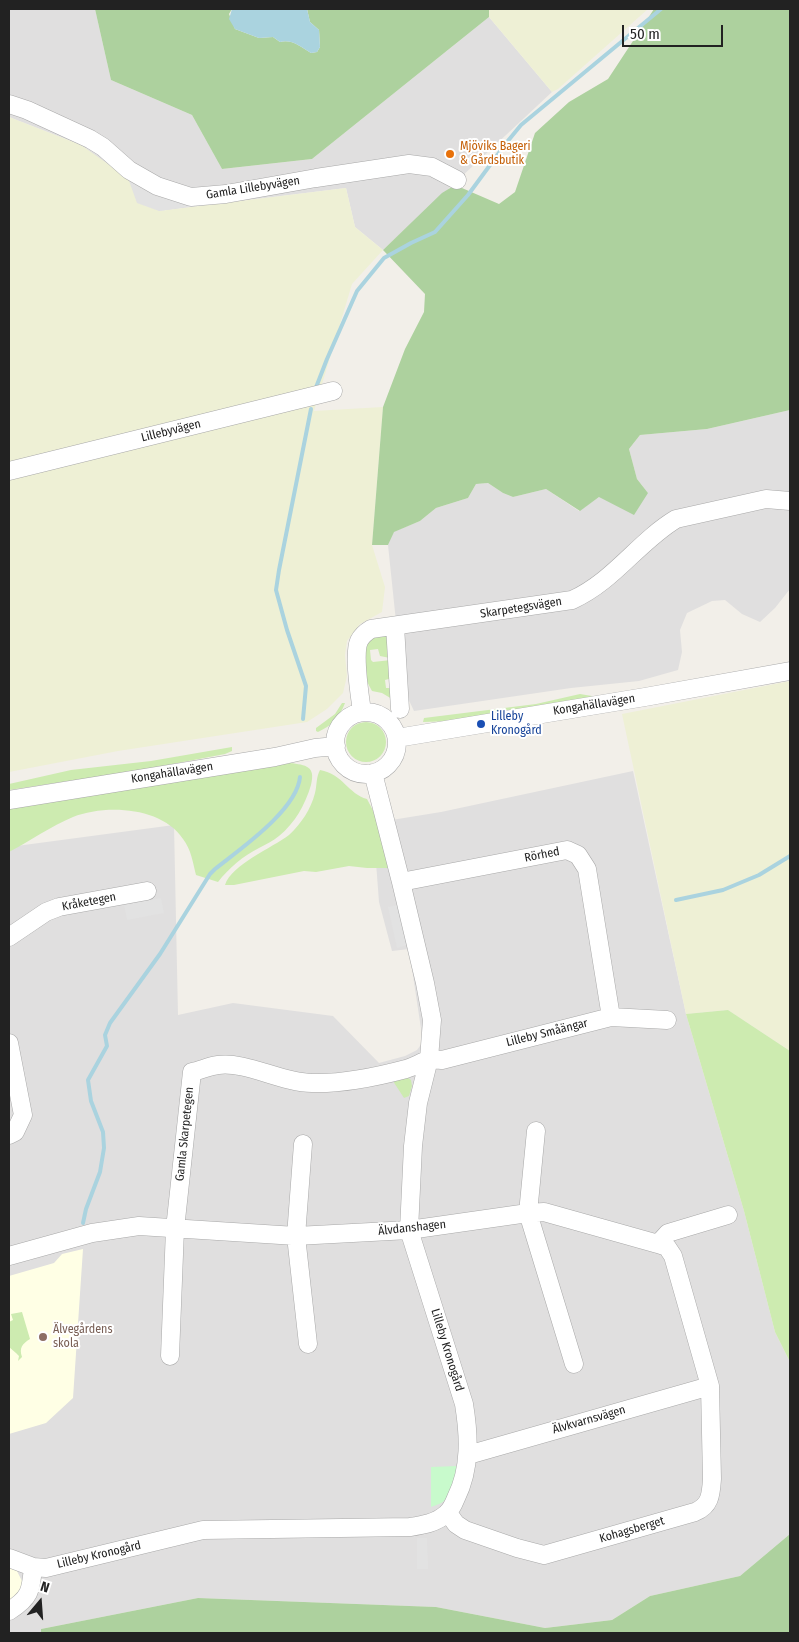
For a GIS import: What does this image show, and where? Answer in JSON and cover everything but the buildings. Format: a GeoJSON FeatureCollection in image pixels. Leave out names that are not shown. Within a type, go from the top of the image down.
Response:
{"type":"FeatureCollection","features":[{"type":"Feature","properties":{"kind":"street","name":"Gamla Lillebyvägen"},"geometry":{"type":"LineString","coordinates":[[9,104],[27,110],[90,139],[103,147],[129,170],[172,192],[191,197],[226,194],[409,164],[432,167],[457,180]]}},
{"type":"Feature","properties":{"kind":"street","name":"Lillebyvägen"},"geometry":{"type":"LineString","coordinates":[[9,471],[333,391]]}},
{"type":"Feature","properties":{"kind":"street","name":"Skarpetegsvägen"},"geometry":{"type":"LineString","coordinates":[[362,712],[357,654],[359,641],[370,629],[572,600],[596,587],[663,527],[676,519],[766,499],[790,501]]}},
{"type":"Feature","properties":{"kind":"street"},"geometry":{"type":"LineString","coordinates":[[395,626],[400,709]]}},
{"type":"Feature","properties":{"kind":"street","name":"Kongahällavägen"},"geometry":{"type":"LineString","coordinates":[[397,738],[790,671]]}},
{"type":"Feature","properties":{"kind":"street"},"geometry":{"type":"LineString","coordinates":[[362,712],[374,713],[384,718],[392,727],[397,738],[392,760],[384,768],[373,772],[360,773],[348,768],[340,758],[336,746],[336,734],[342,724],[351,716],[362,712]]}},
{"type":"Feature","properties":{"kind":"street","name":"Kongahällavägen"},"geometry":{"type":"LineString","coordinates":[[9,800],[336,746]]}},
{"type":"Feature","properties":{"kind":"street","name":"Lilleby Kronogård"},"geometry":{"type":"LineString","coordinates":[[9,1558],[33,1567],[46,1568],[203,1530],[410,1527],[426,1525],[448,1513],[461,1488],[466,1474],[468,1454],[464,1404],[409,1230],[413,1146],[418,1103],[429,1059],[432,1020],[384,810],[373,772]]}},
{"type":"Feature","properties":{"kind":"street","name":"Rörhed"},"geometry":{"type":"LineString","coordinates":[[401,882],[567,850],[578,855],[587,869],[611,1017]]}},
{"type":"Feature","properties":{"kind":"street","name":"Kråketegen"},"geometry":{"type":"LineString","coordinates":[[9,937],[46,912],[59,907],[146,891]]}},
{"type":"Feature","properties":{"kind":"street","name":"Lilleby Småängar"},"geometry":{"type":"LineString","coordinates":[[429,1059],[442,1060],[611,1017],[667,1020]]}},
{"type":"Feature","properties":{"kind":"street"},"geometry":{"type":"LineString","coordinates":[[9,1043],[23,1115],[15,1132],[9,1135]]}},
{"type":"Feature","properties":{"kind":"street","name":"Gamla Skarpetegen"},"geometry":{"type":"LineString","coordinates":[[175,1229],[192,1072],[219,1064],[244,1067],[280,1078],[313,1083],[362,1080],[408,1068],[429,1059]]}},
{"type":"Feature","properties":{"kind":"street"},"geometry":{"type":"LineString","coordinates":[[536,1131],[528,1212],[574,1364]]}},
{"type":"Feature","properties":{"kind":"street"},"geometry":{"type":"LineString","coordinates":[[303,1144],[296,1236],[308,1344]]}},
{"type":"Feature","properties":{"kind":"street","name":"Älvdanshagen"},"geometry":{"type":"LineString","coordinates":[[9,1256],[92,1233],[139,1226],[296,1236],[409,1230],[528,1212],[555,1214],[667,1247],[672,1253],[710,1386]]}},
{"type":"Feature","properties":{"kind":"street"},"geometry":{"type":"LineString","coordinates":[[658,1244],[668,1233],[728,1215]]}},
{"type":"Feature","properties":{"kind":"street"},"geometry":{"type":"LineString","coordinates":[[170,1356],[175,1229]]}},
{"type":"Feature","properties":{"kind":"street","name":"Älvkvarnsvägen"},"geometry":{"type":"LineString","coordinates":[[468,1454],[710,1386]]}},
{"type":"Feature","properties":{"kind":"street","name":"Kohagsberget"},"geometry":{"type":"LineString","coordinates":[[448,1513],[456,1524],[465,1530],[544,1555],[698,1511],[709,1502],[712,1492],[710,1386]]}},
{"type":"Feature","properties":{"kind":"street"},"geometry":{"type":"LineString","coordinates":[[9,1611],[22,1603],[28,1595],[32,1584],[33,1567]]}},
{"type":"Feature","properties":{"kind":"shaded area"},"geometry":{"type":"Polygon","coordinates":[[[9,9],[95,9],[111,80],[192,115],[222,169],[312,159],[489,17],[552,92],[383,250],[355,227],[346,188],[159,211],[81,145],[9,117],[9,9]]]}},
{"type":"Feature","properties":{"kind":"shaded area"},"geometry":{"type":"Polygon","coordinates":[[[489,9],[648,9],[558,89],[552,92],[489,17],[489,9]]]}},
{"type":"Feature","properties":{"kind":"shaded area"},"geometry":{"type":"Polygon","coordinates":[[[9,117],[81,145],[128,178],[159,211],[346,188],[355,227],[383,250],[352,284],[314,411],[383,407],[372,545],[385,587],[382,612],[360,624],[347,641],[345,655],[347,676],[343,693],[327,709],[307,722],[118,751],[9,772],[9,117]]]}},
{"type":"Feature","properties":{"kind":"shaded area"},"geometry":{"type":"Polygon","coordinates":[[[128,178],[155,196],[195,206],[159,211],[137,203],[128,178]]]}},
{"type":"Feature","properties":{"kind":"shaded area"},"geometry":{"type":"Polygon","coordinates":[[[790,410],[790,589],[775,608],[760,622],[742,614],[725,600],[712,601],[687,613],[680,630],[682,652],[678,670],[639,681],[571,688],[414,711],[405,692],[395,612],[388,545],[393,532],[420,521],[436,508],[468,498],[476,484],[488,483],[513,497],[546,489],[579,511],[599,497],[648,493],[637,479],[629,449],[640,435],[707,429],[790,410]]]}},
{"type":"Feature","properties":{"kind":"shaded area"},"geometry":{"type":"Polygon","coordinates":[[[790,681],[790,1051],[728,1010],[686,1014],[622,714],[790,681]]]}},
{"type":"Feature","properties":{"kind":"shaded area"},"geometry":{"type":"Polygon","coordinates":[[[633,771],[686,1014],[744,1211],[775,1332],[790,1362],[790,1534],[740,1576],[650,1596],[612,1620],[545,1628],[436,1607],[198,1598],[41,1629],[41,1633],[9,1633],[9,847],[174,825],[178,1015],[233,1003],[333,1016],[379,1063],[405,1056],[417,1050],[423,1042],[409,949],[392,951],[379,902],[373,823],[441,812],[633,771]]]}},
{"type":"Feature","properties":{"kind":"shaded area"},"geometry":{"type":"Polygon","coordinates":[[[161,898],[164,913],[127,920],[124,905],[161,898]]]}},
{"type":"Feature","properties":{"kind":"shaded area"},"geometry":{"type":"Polygon","coordinates":[[[398,905],[407,945],[397,948],[388,907],[398,905]]]}},
{"type":"Feature","properties":{"kind":"shaded area","name":"Älvegårdens skola"},"geometry":{"type":"Polygon","coordinates":[[[83,1249],[73,1398],[46,1423],[9,1434],[9,1276],[54,1263],[62,1254],[83,1249]]]}},
{"type":"Feature","properties":{"kind":"shaded area"},"geometry":{"type":"Polygon","coordinates":[[[417,1538],[427,1538],[428,1569],[417,1569],[417,1538]]]}},
{"type":"Feature","properties":{"kind":"shaded area"},"geometry":{"type":"Polygon","coordinates":[[[9,1566],[17,1571],[23,1583],[20,1597],[9,1603],[9,1566]]]}},
{"type":"Feature","properties":{"kind":"green space"},"geometry":{"type":"Polygon","coordinates":[[[95,9],[232,9],[229,14],[235,29],[259,38],[273,37],[280,42],[292,43],[311,53],[317,52],[320,47],[319,30],[310,22],[307,9],[489,9],[489,17],[312,159],[222,169],[192,115],[111,80],[95,9]]]}},
{"type":"Feature","properties":{"kind":"green space"},"geometry":{"type":"Polygon","coordinates":[[[654,9],[790,9],[790,410],[707,429],[640,435],[629,449],[637,479],[648,493],[634,515],[599,497],[580,511],[546,489],[513,497],[488,483],[476,484],[468,498],[436,508],[420,521],[394,532],[388,545],[372,545],[383,407],[405,349],[424,312],[425,294],[383,250],[442,193],[455,185],[499,204],[515,192],[535,133],[569,102],[608,79],[654,9]]]}},
{"type":"Feature","properties":{"kind":"green space"},"geometry":{"type":"Polygon","coordinates":[[[389,634],[390,658],[380,656],[378,649],[370,650],[373,662],[391,660],[393,678],[385,680],[386,688],[394,688],[392,699],[382,693],[372,691],[365,678],[361,658],[369,638],[389,634]]]}},
{"type":"Feature","properties":{"kind":"green space"},"geometry":{"type":"Polygon","coordinates":[[[580,694],[598,697],[454,721],[423,722],[424,718],[536,704],[580,694]]]}},
{"type":"Feature","properties":{"kind":"green space"},"geometry":{"type":"Polygon","coordinates":[[[342,703],[345,703],[341,713],[334,721],[323,730],[316,731],[316,728],[335,714],[342,703]]]}},
{"type":"Feature","properties":{"kind":"green space"},"geometry":{"type":"Polygon","coordinates":[[[362,722],[370,722],[377,725],[383,731],[386,742],[383,753],[377,759],[370,762],[362,762],[355,759],[349,753],[346,746],[346,738],[349,731],[355,725],[362,722]]]}},
{"type":"Feature","properties":{"kind":"green space"},"geometry":{"type":"Polygon","coordinates":[[[232,747],[232,751],[225,754],[136,771],[9,790],[9,784],[71,770],[151,761],[232,747]]]}},
{"type":"Feature","properties":{"kind":"green space"},"geometry":{"type":"Polygon","coordinates":[[[290,763],[305,766],[311,770],[312,774],[309,792],[299,813],[279,836],[242,859],[218,882],[196,875],[188,847],[174,828],[162,820],[132,811],[101,810],[73,817],[9,852],[9,807],[290,763]]]}},
{"type":"Feature","properties":{"kind":"green space"},"geometry":{"type":"Polygon","coordinates":[[[320,770],[328,772],[355,793],[367,799],[377,818],[391,868],[349,866],[316,872],[304,871],[234,885],[225,885],[229,877],[244,863],[282,840],[298,826],[311,805],[320,770]]]}},
{"type":"Feature","properties":{"kind":"green space"},"geometry":{"type":"Polygon","coordinates":[[[728,1010],[790,1051],[790,1362],[775,1332],[744,1211],[686,1014],[728,1010]]]}},
{"type":"Feature","properties":{"kind":"green space"},"geometry":{"type":"Polygon","coordinates":[[[407,1077],[411,1080],[412,1086],[409,1096],[404,1098],[393,1081],[407,1077]]]}},
{"type":"Feature","properties":{"kind":"green space"},"geometry":{"type":"Polygon","coordinates":[[[22,1312],[30,1339],[22,1346],[22,1357],[18,1361],[19,1356],[9,1347],[9,1322],[13,1320],[11,1314],[22,1312]]]}},
{"type":"Feature","properties":{"kind":"green space"},"geometry":{"type":"Polygon","coordinates":[[[457,1466],[454,1484],[448,1497],[431,1507],[431,1467],[457,1466]]]}},
{"type":"Feature","properties":{"kind":"green space"},"geometry":{"type":"Polygon","coordinates":[[[790,1534],[790,1633],[41,1633],[41,1629],[198,1598],[436,1607],[545,1628],[612,1620],[650,1596],[740,1576],[790,1534]]]}},
{"type":"Feature","properties":{"kind":"water"},"geometry":{"type":"Polygon","coordinates":[[[232,9],[307,9],[310,22],[319,30],[320,47],[317,52],[311,53],[300,46],[284,41],[280,42],[273,37],[259,38],[235,29],[229,19],[232,9]]]}},
{"type":"Feature","properties":{"kind":"waterway"},"geometry":{"type":"LineString","coordinates":[[315,390],[357,291],[384,258],[435,232],[468,195],[521,125],[661,9]]}},
{"type":"Feature","properties":{"kind":"waterway"},"geometry":{"type":"LineString","coordinates":[[303,719],[306,686],[276,590],[311,409]]}},
{"type":"Feature","properties":{"kind":"waterway"},"geometry":{"type":"LineString","coordinates":[[83,1223],[86,1209],[100,1172],[104,1148],[103,1132],[91,1101],[88,1080],[107,1046],[105,1035],[110,1023],[160,954],[210,874],[266,828],[289,802],[297,790],[300,777]]}},
{"type":"Feature","properties":{"kind":"waterway"},"geometry":{"type":"LineString","coordinates":[[676,900],[723,890],[759,875],[790,856]]}},
{"type":"Feature","properties":{"kind":"place","name":"Mjöviks Bageri & Gårdsbutik"},"geometry":{"type":"Point","coordinates":[450,154]}},
{"type":"Feature","properties":{"kind":"place","name":"Lilleby Kronogård"},"geometry":{"type":"Point","coordinates":[481,724]}},
{"type":"Feature","properties":{"kind":"place","name":"Älvegårdens skola"},"geometry":{"type":"Point","coordinates":[43,1337]}}]}
